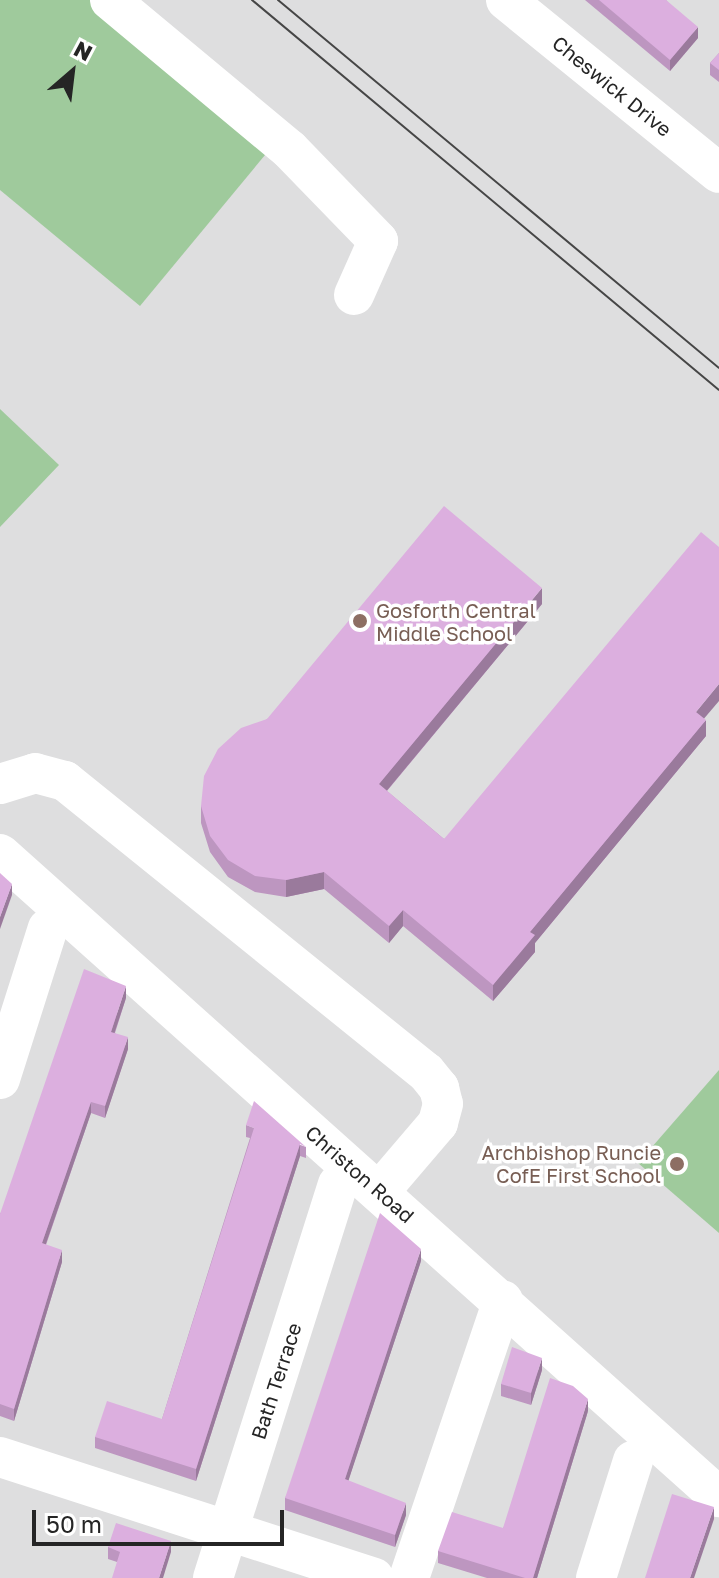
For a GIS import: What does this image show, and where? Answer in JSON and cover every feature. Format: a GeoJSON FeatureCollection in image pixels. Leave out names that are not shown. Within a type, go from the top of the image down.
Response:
{"type":"FeatureCollection","features":[{"type":"Feature","properties":{"kind":"street"},"geometry":{"type":"LineString","coordinates":[[110,0],[289,149],[378,241],[354,295]]}},
{"type":"Feature","properties":{"kind":"street","name":"Cheswick Drive"},"geometry":{"type":"LineString","coordinates":[[506,0],[719,173]]}},
{"type":"Feature","properties":{"kind":"street"},"geometry":{"type":"LineString","coordinates":[[0,784],[35,773],[65,781],[426,1072],[439,1088],[443,1104],[438,1123],[379,1192]]}},
{"type":"Feature","properties":{"kind":"street","name":"Christon Road"},"geometry":{"type":"LineString","coordinates":[[0,854],[719,1497]]}},
{"type":"Feature","properties":{"kind":"street"},"geometry":{"type":"LineString","coordinates":[[0,1079],[48,928]]}},
{"type":"Feature","properties":{"kind":"street","name":"Bath Terrace"},"geometry":{"type":"LineString","coordinates":[[213,1578],[338,1184]]}},
{"type":"Feature","properties":{"kind":"street"},"geometry":{"type":"LineString","coordinates":[[409,1578],[503,1301]]}},
{"type":"Feature","properties":{"kind":"street"},"geometry":{"type":"LineString","coordinates":[[0,1457],[374,1578]]}},
{"type":"Feature","properties":{"kind":"street"},"geometry":{"type":"LineString","coordinates":[[596,1578],[633,1461]]}},
{"type":"Feature","properties":{"kind":"green space"},"geometry":{"type":"Polygon","coordinates":[[[0,0],[90,0],[270,149],[140,306],[0,190],[0,0]]]}},
{"type":"Feature","properties":{"kind":"green space"},"geometry":{"type":"Polygon","coordinates":[[[0,409],[59,465],[0,527],[0,409]]]}},
{"type":"Feature","properties":{"kind":"green space"},"geometry":{"type":"Polygon","coordinates":[[[719,1070],[719,1233],[638,1163],[719,1070]]]}},
{"type":"Feature","properties":{"kind":"building"},"geometry":{"type":"Polygon","coordinates":[[[599,0],[666,0],[698,27],[670,60],[599,0]]]}},
{"type":"Feature","properties":{"kind":"building"},"geometry":{"type":"Polygon","coordinates":[[[719,53],[719,70],[710,63],[719,53]]]}},
{"type":"Feature","properties":{"kind":"building"},"geometry":{"type":"Polygon","coordinates":[[[444,506],[542,588],[379,784],[444,839],[701,532],[719,547],[719,684],[696,712],[706,720],[530,932],[535,935],[493,985],[403,910],[389,926],[324,872],[286,880],[255,876],[228,860],[210,836],[201,806],[204,776],[218,749],[241,728],[267,719],[444,506]]]}},
{"type":"Feature","properties":{"kind":"building"},"geometry":{"type":"Polygon","coordinates":[[[0,873],[12,884],[0,917],[0,873]]]}},
{"type":"Feature","properties":{"kind":"building"},"geometry":{"type":"Polygon","coordinates":[[[84,969],[126,986],[111,1032],[128,1037],[105,1106],[91,1102],[42,1243],[62,1250],[14,1409],[0,1404],[0,1214],[84,969]]]}},
{"type":"Feature","properties":{"kind":"building"},"geometry":{"type":"Polygon","coordinates":[[[254,1101],[306,1147],[300,1144],[196,1469],[95,1437],[107,1401],[162,1419],[254,1128],[246,1125],[254,1101]]]}},
{"type":"Feature","properties":{"kind":"building"},"geometry":{"type":"Polygon","coordinates":[[[380,1213],[421,1249],[345,1479],[406,1503],[395,1535],[285,1498],[380,1213]]]}},
{"type":"Feature","properties":{"kind":"building"},"geometry":{"type":"Polygon","coordinates":[[[512,1347],[542,1358],[531,1393],[501,1384],[512,1347]]]}},
{"type":"Feature","properties":{"kind":"building"},"geometry":{"type":"Polygon","coordinates":[[[550,1378],[573,1386],[588,1399],[533,1578],[438,1551],[452,1512],[503,1528],[550,1378]]]}},
{"type":"Feature","properties":{"kind":"building"},"geometry":{"type":"Polygon","coordinates":[[[672,1494],[714,1507],[690,1578],[645,1578],[672,1494]]]}},
{"type":"Feature","properties":{"kind":"building"},"geometry":{"type":"Polygon","coordinates":[[[116,1523],[171,1541],[159,1578],[112,1578],[120,1552],[108,1547],[116,1523]]]}},
{"type":"Feature","properties":{"kind":"tram line"},"geometry":{"type":"LineString","coordinates":[[252,0],[719,390]]}},
{"type":"Feature","properties":{"kind":"tram line"},"geometry":{"type":"LineString","coordinates":[[278,0],[719,368]]}},
{"type":"Feature","properties":{"kind":"place","name":"Gosforth Central Middle School"},"geometry":{"type":"Point","coordinates":[360,621]}},
{"type":"Feature","properties":{"kind":"place","name":"Archbishop Runcie CofE First School"},"geometry":{"type":"Point","coordinates":[677,1164]}}]}
